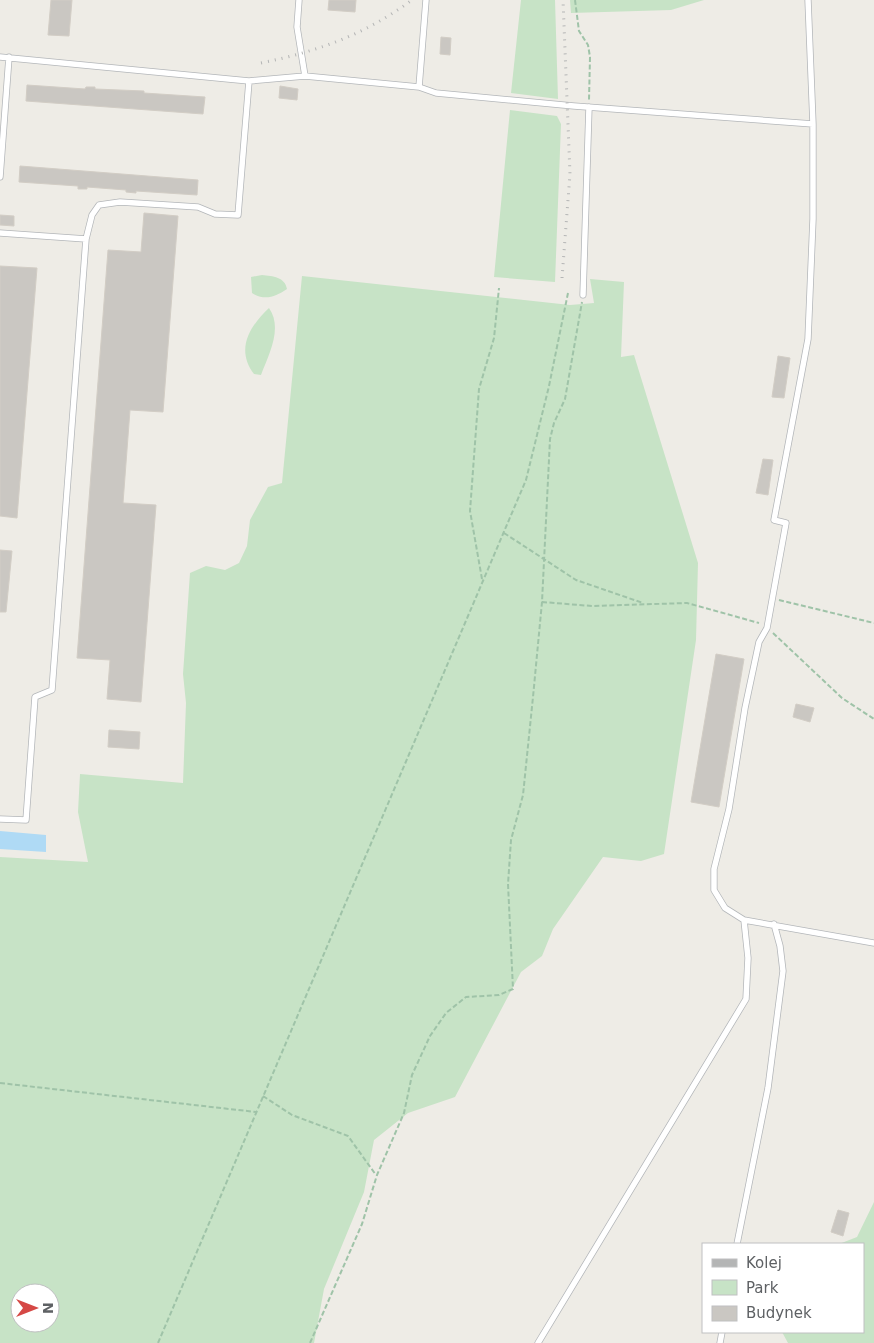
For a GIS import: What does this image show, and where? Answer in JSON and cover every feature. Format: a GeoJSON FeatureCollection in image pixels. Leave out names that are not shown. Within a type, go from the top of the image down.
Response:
{"type":"FeatureCollection","features":[{"type":"Feature","properties":{"kind":"lane"},"geometry":{"type":"LineString","coordinates":[[300,0],[297,27],[305,76]]}},
{"type":"Feature","properties":{"kind":"lane"},"geometry":{"type":"LineString","coordinates":[[419,87],[426,0]]}},
{"type":"Feature","properties":{"kind":"lane"},"geometry":{"type":"LineString","coordinates":[[808,0],[814,124],[814,218],[808,339],[774,520],[786,523],[768,626],[759,642],[729,809],[714,869],[714,890],[725,908],[744,920],[874,943]]}},
{"type":"Feature","properties":{"kind":"lane"},"geometry":{"type":"LineString","coordinates":[[0,56],[249,81],[305,76],[419,87],[436,93],[814,124]]}},
{"type":"Feature","properties":{"kind":"lane"},"geometry":{"type":"LineString","coordinates":[[0,177],[9,57]]}},
{"type":"Feature","properties":{"kind":"lane"},"geometry":{"type":"LineString","coordinates":[[0,819],[26,820],[35,698],[52,690],[86,239],[92,215],[99,205],[120,202],[189,206],[216,214],[238,215],[249,81]]}},
{"type":"Feature","properties":{"kind":"lane"},"geometry":{"type":"LineString","coordinates":[[583,295],[589,107]]}},
{"type":"Feature","properties":{"kind":"lane"},"geometry":{"type":"LineString","coordinates":[[0,233],[86,239]]}},
{"type":"Feature","properties":{"kind":"lane"},"geometry":{"type":"LineString","coordinates":[[538,1343],[746,999],[748,958],[744,920]]}},
{"type":"Feature","properties":{"kind":"lane"},"geometry":{"type":"LineString","coordinates":[[738,1243],[768,1088],[784,971],[774,924]]}},
{"type":"Feature","properties":{"kind":"path"},"geometry":{"type":"LineString","coordinates":[[575,0],[579,30],[588,45],[590,57],[589,107]]}},
{"type":"Feature","properties":{"kind":"path"},"geometry":{"type":"LineString","coordinates":[[482,581],[470,512],[479,389],[494,338],[499,288]]}},
{"type":"Feature","properties":{"kind":"path"},"geometry":{"type":"LineString","coordinates":[[158,1343],[526,480],[549,386],[568,294]]}},
{"type":"Feature","properties":{"kind":"path"},"geometry":{"type":"LineString","coordinates":[[310,1343],[362,1224],[377,1175],[404,1113],[412,1075],[430,1036],[446,1012],[466,997],[499,995],[513,989],[508,884],[511,840],[524,795],[542,602],[550,439],[554,422],[565,399],[583,295]]}},
{"type":"Feature","properties":{"kind":"path"},"geometry":{"type":"LineString","coordinates":[[504,533],[576,580],[645,604]]}},
{"type":"Feature","properties":{"kind":"path"},"geometry":{"type":"LineString","coordinates":[[773,598],[874,623]]}},
{"type":"Feature","properties":{"kind":"path"},"geometry":{"type":"LineString","coordinates":[[542,602],[592,606],[687,603],[768,626],[842,698],[874,719]]}},
{"type":"Feature","properties":{"kind":"path"},"geometry":{"type":"LineString","coordinates":[[0,1083],[256,1112]]}},
{"type":"Feature","properties":{"kind":"path"},"geometry":{"type":"LineString","coordinates":[[263,1096],[292,1115],[348,1136],[377,1175]]}},
{"type":"Feature","properties":{"kind":"green space"},"geometry":{"type":"Polygon","coordinates":[[[521,0],[555,0],[558,99],[511,93],[521,0]]]}},
{"type":"Feature","properties":{"kind":"green space"},"geometry":{"type":"Polygon","coordinates":[[[570,0],[704,0],[671,10],[571,13],[570,0]]]}},
{"type":"Feature","properties":{"kind":"green space"},"geometry":{"type":"Polygon","coordinates":[[[510,110],[557,116],[561,124],[555,282],[494,277],[510,110]]]}},
{"type":"Feature","properties":{"kind":"green space"},"geometry":{"type":"Polygon","coordinates":[[[262,275],[281,280],[287,289],[270,297],[261,297],[252,293],[251,277],[262,275]]]}},
{"type":"Feature","properties":{"kind":"green space"},"geometry":{"type":"Polygon","coordinates":[[[302,276],[570,305],[594,303],[590,279],[624,282],[621,357],[634,355],[698,563],[696,640],[664,854],[641,861],[603,857],[553,929],[542,956],[521,972],[455,1097],[408,1113],[374,1140],[364,1192],[324,1289],[314,1343],[0,1343],[0,857],[88,862],[78,812],[80,774],[183,783],[186,703],[183,674],[190,573],[206,566],[225,570],[239,563],[247,546],[250,520],[268,487],[282,483],[302,276]]]}},
{"type":"Feature","properties":{"kind":"green space"},"geometry":{"type":"Polygon","coordinates":[[[269,308],[275,324],[271,350],[261,375],[254,374],[248,365],[246,356],[247,338],[256,322],[269,308]]]}},
{"type":"Feature","properties":{"kind":"green space"},"geometry":{"type":"Polygon","coordinates":[[[874,1202],[874,1343],[788,1343],[783,1333],[864,1333],[864,1243],[842,1243],[857,1237],[874,1202]]]}},
{"type":"Feature","properties":{"kind":"water"},"geometry":{"type":"Polygon","coordinates":[[[0,831],[46,835],[46,852],[0,849],[0,831]]]}},
{"type":"Feature","properties":{"kind":"building"},"geometry":{"type":"Polygon","coordinates":[[[51,0],[72,0],[69,36],[48,35],[51,0]]]}},
{"type":"Feature","properties":{"kind":"building"},"geometry":{"type":"Polygon","coordinates":[[[329,0],[356,0],[355,12],[328,10],[329,0]]]}},
{"type":"Feature","properties":{"kind":"building"},"geometry":{"type":"Polygon","coordinates":[[[441,37],[451,38],[450,55],[440,54],[441,37]]]}},
{"type":"Feature","properties":{"kind":"building"},"geometry":{"type":"Polygon","coordinates":[[[27,85],[85,89],[86,87],[95,87],[95,89],[144,91],[144,93],[205,97],[203,114],[26,101],[27,85]]]}},
{"type":"Feature","properties":{"kind":"building"},"geometry":{"type":"Polygon","coordinates":[[[280,86],[298,89],[297,100],[279,98],[280,86]]]}},
{"type":"Feature","properties":{"kind":"building"},"geometry":{"type":"Polygon","coordinates":[[[20,166],[198,180],[197,195],[136,191],[136,193],[126,192],[126,190],[87,187],[87,189],[78,189],[78,186],[19,182],[20,166]]]}},
{"type":"Feature","properties":{"kind":"building"},"geometry":{"type":"Polygon","coordinates":[[[144,213],[178,216],[163,412],[130,410],[123,503],[156,505],[141,702],[107,699],[110,660],[77,658],[108,250],[141,252],[144,213]]]}},
{"type":"Feature","properties":{"kind":"building"},"geometry":{"type":"Polygon","coordinates":[[[0,215],[14,216],[14,226],[0,225],[0,215]]]}},
{"type":"Feature","properties":{"kind":"building"},"geometry":{"type":"Polygon","coordinates":[[[0,266],[37,268],[17,518],[0,516],[0,266]]]}},
{"type":"Feature","properties":{"kind":"building"},"geometry":{"type":"Polygon","coordinates":[[[778,356],[790,358],[784,398],[772,397],[778,356]]]}},
{"type":"Feature","properties":{"kind":"building"},"geometry":{"type":"Polygon","coordinates":[[[763,459],[773,460],[768,495],[756,493],[763,459]]]}},
{"type":"Feature","properties":{"kind":"building"},"geometry":{"type":"Polygon","coordinates":[[[0,550],[12,551],[6,612],[0,612],[0,550]]]}},
{"type":"Feature","properties":{"kind":"building"},"geometry":{"type":"Polygon","coordinates":[[[716,654],[744,659],[719,807],[691,802],[716,654]]]}},
{"type":"Feature","properties":{"kind":"building"},"geometry":{"type":"Polygon","coordinates":[[[796,704],[814,708],[810,722],[793,717],[796,704]]]}},
{"type":"Feature","properties":{"kind":"building"},"geometry":{"type":"Polygon","coordinates":[[[109,730],[140,732],[139,749],[108,747],[109,730]]]}},
{"type":"Feature","properties":{"kind":"building"},"geometry":{"type":"Polygon","coordinates":[[[838,1210],[849,1213],[843,1236],[831,1232],[838,1210]]]}},
{"type":"Feature","properties":{"kind":"railway"},"geometry":{"type":"LineString","coordinates":[[261,63],[302,53],[340,40],[376,23],[412,0]]}},
{"type":"Feature","properties":{"kind":"railway"},"geometry":{"type":"LineString","coordinates":[[562,278],[570,174],[563,0]]}}]}
